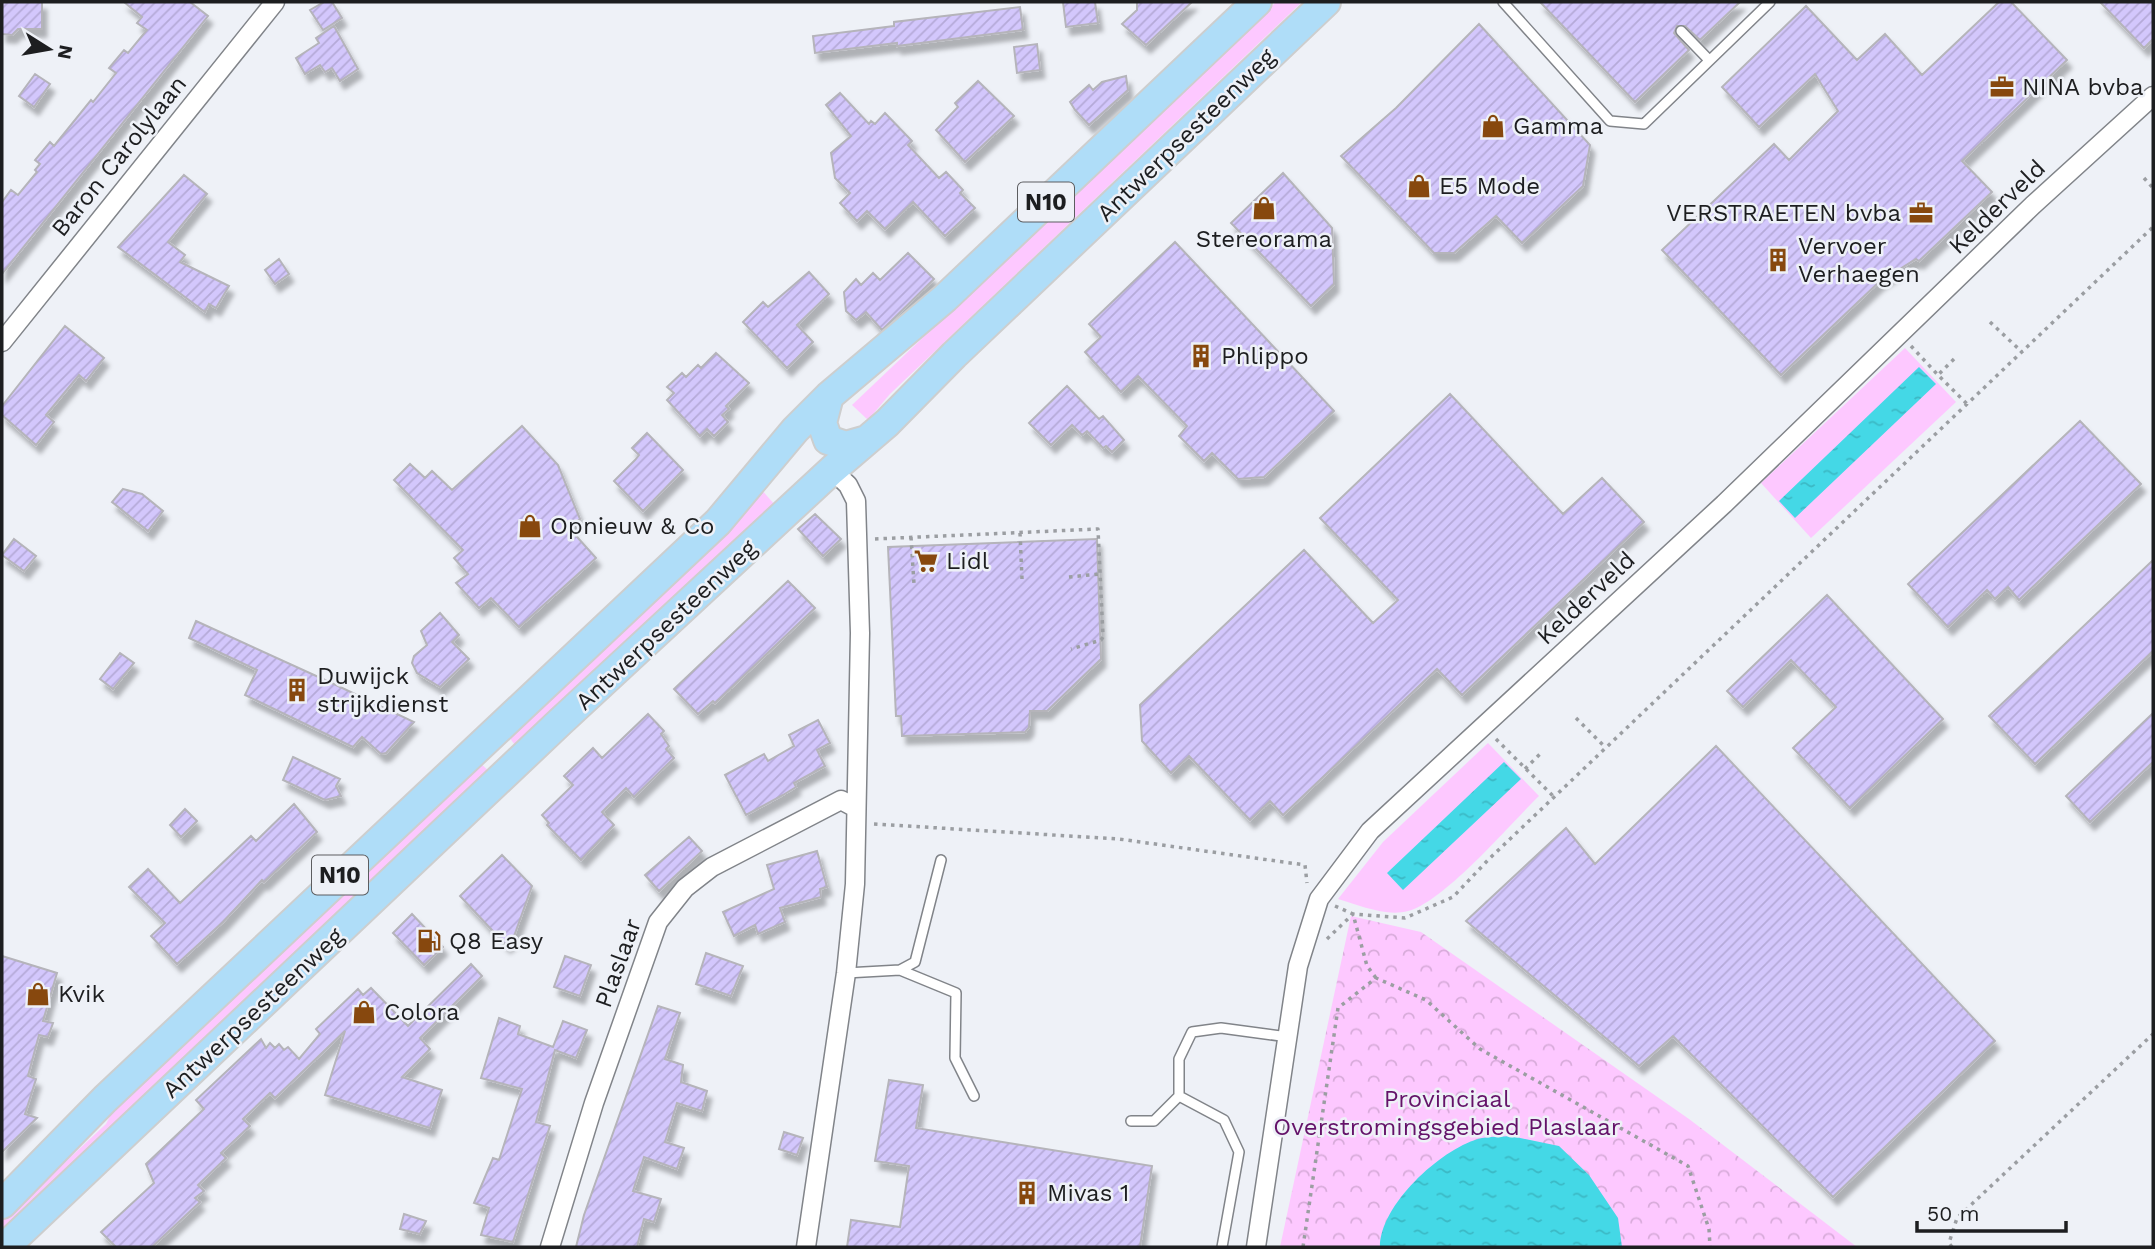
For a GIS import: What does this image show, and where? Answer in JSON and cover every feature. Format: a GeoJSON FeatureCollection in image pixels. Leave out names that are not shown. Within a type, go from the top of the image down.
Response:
{"type":"FeatureCollection","features":[{"type":"Feature","properties":{"kind":"main road","name":"Antwerpsesteenweg"},"geometry":{"type":"LineString","coordinates":[[4,1200],[105,1098],[718,522],[795,429],[829,396],[945,298],[1257,2]]}},
{"type":"Feature","properties":{"kind":"main road","name":"Antwerpsesteenweg"},"geometry":{"type":"LineString","coordinates":[[5,1247],[520,760],[867,440],[1326,2]]}},
{"type":"Feature","properties":{"kind":"main road"},"geometry":{"type":"LineString","coordinates":[[829,396],[822,423],[828,440],[846,446],[867,440]]}},
{"type":"Feature","properties":{"kind":"main road"},"geometry":{"type":"LineString","coordinates":[[498,728],[494,748],[504,759],[520,760]]}},
{"type":"Feature","properties":{"kind":"main road"},"geometry":{"type":"LineString","coordinates":[[39,1247],[37,1237],[41,1214]]}},
{"type":"Feature","properties":{"kind":"street"},"geometry":{"type":"LineString","coordinates":[[251,2],[261,19]]}},
{"type":"Feature","properties":{"kind":"street","name":"Baron Carolylaan"},"geometry":{"type":"LineString","coordinates":[[2,342],[275,2]]}},
{"type":"Feature","properties":{"kind":"street","name":"Kelderveld"},"geometry":{"type":"LineString","coordinates":[[1256,1247],[1298,966],[1319,900],[1370,831],[1485,727],[1900,335],[2033,205],[2153,96]]}},
{"type":"Feature","properties":{"kind":"street"},"geometry":{"type":"LineString","coordinates":[[806,1247],[846,972],[855,884],[860,633],[856,501],[848,485],[832,470]]}},
{"type":"Feature","properties":{"kind":"street","name":"Plaslaar"},"geometry":{"type":"LineString","coordinates":[[550,1247],[610,1056],[658,922],[685,887],[712,867],[841,800],[855,815]]}},
{"type":"Feature","properties":{"kind":"lane"},"geometry":{"type":"LineString","coordinates":[[1503,2],[1610,121],[1644,124],[1770,2]]}},
{"type":"Feature","properties":{"kind":"lane"},"geometry":{"type":"LineString","coordinates":[[1681,31],[1709,61]]}},
{"type":"Feature","properties":{"kind":"lane"},"geometry":{"type":"LineString","coordinates":[[900,970],[915,962],[941,860]]}},
{"type":"Feature","properties":{"kind":"lane"},"geometry":{"type":"LineString","coordinates":[[846,972],[900,970],[957,993],[955,1058],[974,1096]]}},
{"type":"Feature","properties":{"kind":"lane"},"geometry":{"type":"LineString","coordinates":[[1131,1121],[1154,1121],[1179,1096],[1179,1059],[1192,1032],[1221,1028],[1288,1037]]}},
{"type":"Feature","properties":{"kind":"lane"},"geometry":{"type":"LineString","coordinates":[[1179,1096],[1224,1120],[1239,1152],[1222,1247]]}},
{"type":"Feature","properties":{"kind":"path"},"geometry":{"type":"LineString","coordinates":[[2144,178],[2153,188]]}},
{"type":"Feature","properties":{"kind":"path"},"geometry":{"type":"LineString","coordinates":[[855,815],[1119,839],[1305,865],[1307,888],[1319,900],[1353,914],[1405,918],[1453,897],[1554,797],[2153,227]]}},
{"type":"Feature","properties":{"kind":"path"},"geometry":{"type":"LineString","coordinates":[[1990,323],[2022,352]]}},
{"type":"Feature","properties":{"kind":"path"},"geometry":{"type":"LineString","coordinates":[[1900,335],[1967,404]]}},
{"type":"Feature","properties":{"kind":"path"},"geometry":{"type":"LineString","coordinates":[[1938,375],[1954,359]]}},
{"type":"Feature","properties":{"kind":"path"},"geometry":{"type":"LineString","coordinates":[[857,540],[1098,529],[1103,636],[1101,640],[1071,649]]}},
{"type":"Feature","properties":{"kind":"path"},"geometry":{"type":"LineString","coordinates":[[1020,533],[1022,579]]}},
{"type":"Feature","properties":{"kind":"path"},"geometry":{"type":"LineString","coordinates":[[911,537],[914,584]]}},
{"type":"Feature","properties":{"kind":"path"},"geometry":{"type":"LineString","coordinates":[[1069,577],[1100,574]]}},
{"type":"Feature","properties":{"kind":"path"},"geometry":{"type":"LineString","coordinates":[[1576,718],[1606,748]]}},
{"type":"Feature","properties":{"kind":"path"},"geometry":{"type":"LineString","coordinates":[[1485,727],[1554,797]]}},
{"type":"Feature","properties":{"kind":"path"},"geometry":{"type":"LineString","coordinates":[[1525,769],[1542,751]]}},
{"type":"Feature","properties":{"kind":"path"},"geometry":{"type":"LineString","coordinates":[[1323,951],[1327,939],[1353,914]]}},
{"type":"Feature","properties":{"kind":"path"},"geometry":{"type":"LineString","coordinates":[[1353,914],[1367,966],[1376,978],[1426,1000],[1480,1049],[1688,1166],[1709,1229],[1710,1247]]}},
{"type":"Feature","properties":{"kind":"path"},"geometry":{"type":"LineString","coordinates":[[1303,1247],[1338,1008],[1376,978]]}},
{"type":"Feature","properties":{"kind":"path"},"geometry":{"type":"LineString","coordinates":[[1952,1247],[1949,1243],[1957,1218],[2153,1034]]}},
{"type":"Feature","properties":{"kind":"green space"},"geometry":{"type":"Polygon","coordinates":[[[1276,2],[1302,2],[890,394],[868,420],[852,405],[1276,2]]]}},
{"type":"Feature","properties":{"kind":"green space"},"geometry":{"type":"Polygon","coordinates":[[[1905,348],[1956,402],[1811,538],[1761,483],[1905,348]]]}},
{"type":"Feature","properties":{"kind":"green space"},"geometry":{"type":"Polygon","coordinates":[[[760,488],[775,505],[517,748],[507,734],[760,488]]]}},
{"type":"Feature","properties":{"kind":"green space"},"geometry":{"type":"Polygon","coordinates":[[[1488,743],[1539,796],[1458,878],[1423,904],[1408,911],[1391,912],[1338,899],[1383,842],[1488,743]]]}},
{"type":"Feature","properties":{"kind":"green space"},"geometry":{"type":"Polygon","coordinates":[[[478,761],[491,773],[2,1234],[2,1221],[106,1124],[119,1098],[478,761]]]}},
{"type":"Feature","properties":{"kind":"green space","name":"Provinciaal Overstromingsgebied Plaslaar"},"geometry":{"type":"Polygon","coordinates":[[[1351,916],[1421,932],[1689,1119],[1857,1247],[1280,1247],[1351,916]]]}},
{"type":"Feature","properties":{"kind":"water"},"geometry":{"type":"Polygon","coordinates":[[[1919,367],[1936,384],[1795,518],[1779,501],[1919,367]]]}},
{"type":"Feature","properties":{"kind":"water"},"geometry":{"type":"Polygon","coordinates":[[[1504,762],[1521,779],[1403,890],[1387,873],[1504,762]]]}},
{"type":"Feature","properties":{"kind":"water"},"geometry":{"type":"Polygon","coordinates":[[[1511,1136],[1559,1146],[1589,1175],[1618,1218],[1622,1247],[1380,1247],[1390,1214],[1401,1197],[1430,1167],[1463,1145],[1478,1139],[1511,1136]]]}},
{"type":"Feature","properties":{"kind":"building"},"geometry":{"type":"Polygon","coordinates":[[[2,2],[42,2],[42,29],[18,29],[12,35],[2,34],[2,2]]]}},
{"type":"Feature","properties":{"kind":"building"},"geometry":{"type":"Polygon","coordinates":[[[124,2],[190,2],[208,16],[2,274],[2,202],[11,190],[18,195],[37,172],[35,170],[40,164],[35,160],[50,142],[54,146],[91,100],[93,102],[116,73],[109,68],[124,50],[128,53],[147,30],[137,23],[142,17],[124,2]]]}},
{"type":"Feature","properties":{"kind":"building"},"geometry":{"type":"Polygon","coordinates":[[[324,2],[332,2],[342,18],[323,30],[310,10],[324,2]]]}},
{"type":"Feature","properties":{"kind":"building"},"geometry":{"type":"Polygon","coordinates":[[[1063,2],[1095,2],[1098,23],[1066,27],[1063,2]]]}},
{"type":"Feature","properties":{"kind":"building"},"geometry":{"type":"Polygon","coordinates":[[[1137,2],[1192,2],[1146,45],[1122,24],[1137,10],[1137,2]]]}},
{"type":"Feature","properties":{"kind":"building"},"geometry":{"type":"Polygon","coordinates":[[[1540,2],[1740,2],[1700,40],[1685,26],[1677,26],[1674,33],[1689,50],[1635,102],[1540,2]]]}},
{"type":"Feature","properties":{"kind":"building"},"geometry":{"type":"Polygon","coordinates":[[[1999,2],[2011,2],[2067,60],[1962,161],[1992,192],[1919,261],[1916,259],[1879,282],[1781,375],[1662,250],[1774,144],[1789,160],[1838,111],[1815,74],[1759,127],[1722,87],[1806,6],[1857,60],[1885,34],[1922,75],[1999,2]]]}},
{"type":"Feature","properties":{"kind":"building"},"geometry":{"type":"Polygon","coordinates":[[[2100,2],[2153,2],[2153,39],[2144,48],[2100,2]]]}},
{"type":"Feature","properties":{"kind":"building"},"geometry":{"type":"Polygon","coordinates":[[[1020,7],[1023,30],[815,53],[813,36],[894,26],[894,22],[1020,7]]]}},
{"type":"Feature","properties":{"kind":"building","name":"Gamma"},"geometry":{"type":"Polygon","coordinates":[[[1479,24],[1590,145],[1583,186],[1522,243],[1496,216],[1454,253],[1434,253],[1341,156],[1396,108],[1479,24]]]}},
{"type":"Feature","properties":{"kind":"building"},"geometry":{"type":"Polygon","coordinates":[[[334,26],[358,69],[340,81],[332,68],[325,72],[320,65],[305,74],[296,58],[319,43],[316,38],[334,26]]]}},
{"type":"Feature","properties":{"kind":"building"},"geometry":{"type":"Polygon","coordinates":[[[1037,44],[1040,70],[1017,73],[1014,47],[1037,44]]]}},
{"type":"Feature","properties":{"kind":"building"},"geometry":{"type":"Polygon","coordinates":[[[35,74],[50,84],[34,107],[19,96],[35,74]]]}},
{"type":"Feature","properties":{"kind":"building"},"geometry":{"type":"Polygon","coordinates":[[[1126,76],[1128,90],[1089,125],[1070,102],[1089,85],[1093,90],[1102,82],[1126,76]]]}},
{"type":"Feature","properties":{"kind":"building"},"geometry":{"type":"Polygon","coordinates":[[[978,81],[1014,116],[965,162],[936,130],[958,107],[955,103],[978,81]]]}},
{"type":"Feature","properties":{"kind":"building"},"geometry":{"type":"Polygon","coordinates":[[[840,93],[869,124],[871,121],[875,124],[885,113],[912,141],[908,145],[939,178],[946,172],[963,190],[960,193],[975,208],[945,236],[913,202],[885,229],[867,211],[857,221],[840,203],[850,193],[835,178],[831,153],[851,136],[826,105],[840,93]]]}},
{"type":"Feature","properties":{"kind":"building"},"geometry":{"type":"Polygon","coordinates":[[[1283,173],[1332,228],[1334,284],[1311,306],[1231,223],[1283,173]]]}},
{"type":"Feature","properties":{"kind":"building"},"geometry":{"type":"Polygon","coordinates":[[[184,175],[207,194],[168,242],[185,255],[180,262],[229,286],[216,308],[209,304],[205,312],[118,247],[184,175]]]}},
{"type":"Feature","properties":{"kind":"building","name":"Phlippo"},"geometry":{"type":"Polygon","coordinates":[[[1175,242],[1334,411],[1264,477],[1238,479],[1212,453],[1204,461],[1179,436],[1187,426],[1138,376],[1121,392],[1085,352],[1101,337],[1089,324],[1175,242]]]}},
{"type":"Feature","properties":{"kind":"building"},"geometry":{"type":"Polygon","coordinates":[[[908,253],[934,279],[882,330],[866,312],[856,320],[846,311],[844,292],[856,279],[861,285],[873,273],[880,280],[908,253]]]}},
{"type":"Feature","properties":{"kind":"building"},"geometry":{"type":"Polygon","coordinates":[[[279,259],[289,274],[275,284],[265,270],[279,259]]]}},
{"type":"Feature","properties":{"kind":"building"},"geometry":{"type":"Polygon","coordinates":[[[809,272],[829,294],[797,325],[813,342],[787,368],[743,322],[763,302],[768,307],[809,272]]]}},
{"type":"Feature","properties":{"kind":"building"},"geometry":{"type":"Polygon","coordinates":[[[65,326],[104,358],[86,381],[79,375],[46,415],[54,422],[36,445],[2,415],[2,406],[65,326]]]}},
{"type":"Feature","properties":{"kind":"building"},"geometry":{"type":"Polygon","coordinates":[[[716,353],[749,383],[726,406],[729,409],[722,415],[728,422],[714,436],[707,429],[700,436],[667,400],[674,393],[667,387],[682,373],[686,377],[698,365],[701,368],[716,353]]]}},
{"type":"Feature","properties":{"kind":"building"},"geometry":{"type":"Polygon","coordinates":[[[1067,386],[1099,419],[1103,416],[1124,440],[1112,452],[1106,446],[1103,448],[1087,431],[1082,435],[1072,425],[1051,445],[1029,423],[1067,386]]]}},
{"type":"Feature","properties":{"kind":"building"},"geometry":{"type":"Polygon","coordinates":[[[1450,394],[1563,514],[1602,478],[1644,522],[1462,695],[1437,669],[1283,815],[1270,801],[1250,820],[1189,756],[1171,773],[1142,741],[1140,705],[1304,550],[1373,623],[1398,600],[1320,518],[1450,394]]]}},
{"type":"Feature","properties":{"kind":"building"},"geometry":{"type":"Polygon","coordinates":[[[2080,421],[2141,484],[2019,600],[2008,587],[1995,599],[1987,590],[1948,627],[1908,584],[2080,421]]]}},
{"type":"Feature","properties":{"kind":"building","name":"Opnieuw & Co"},"geometry":{"type":"Polygon","coordinates":[[[522,426],[558,465],[580,519],[569,528],[596,558],[519,627],[491,598],[479,608],[456,583],[468,574],[454,558],[463,550],[394,480],[410,464],[425,478],[432,471],[452,490],[522,426]]]}},
{"type":"Feature","properties":{"kind":"building"},"geometry":{"type":"Polygon","coordinates":[[[647,433],[683,470],[643,511],[614,481],[639,455],[632,448],[647,433]]]}},
{"type":"Feature","properties":{"kind":"building"},"geometry":{"type":"Polygon","coordinates":[[[123,489],[142,494],[163,511],[148,531],[112,502],[123,489]]]}},
{"type":"Feature","properties":{"kind":"building"},"geometry":{"type":"Polygon","coordinates":[[[815,514],[841,539],[823,556],[798,529],[815,514]]]}},
{"type":"Feature","properties":{"kind":"building"},"geometry":{"type":"Polygon","coordinates":[[[14,539],[36,556],[24,571],[2,555],[14,539]]]}},
{"type":"Feature","properties":{"kind":"building"},"geometry":{"type":"Polygon","coordinates":[[[1097,539],[1101,659],[1047,711],[1030,711],[1029,727],[1025,732],[902,736],[901,716],[896,716],[888,547],[1097,539]]]}},
{"type":"Feature","properties":{"kind":"building"},"geometry":{"type":"Polygon","coordinates":[[[2153,560],[2153,651],[2035,764],[1989,716],[2153,560]]]}},
{"type":"Feature","properties":{"kind":"building"},"geometry":{"type":"Polygon","coordinates":[[[788,581],[815,608],[715,703],[713,701],[698,714],[674,689],[788,581]]]}},
{"type":"Feature","properties":{"kind":"building"},"geometry":{"type":"Polygon","coordinates":[[[1827,595],[1943,719],[1850,808],[1793,748],[1836,707],[1791,660],[1743,707],[1727,691],[1827,595]]]}},
{"type":"Feature","properties":{"kind":"building"},"geometry":{"type":"Polygon","coordinates":[[[440,613],[459,635],[452,642],[469,659],[440,687],[417,673],[412,663],[414,656],[427,645],[421,631],[440,613]]]}},
{"type":"Feature","properties":{"kind":"building","name":"Duwijck strijkdienst"},"geometry":{"type":"Polygon","coordinates":[[[196,621],[414,722],[386,753],[381,754],[362,737],[353,747],[245,695],[257,670],[189,638],[196,621]]]}},
{"type":"Feature","properties":{"kind":"building"},"geometry":{"type":"Polygon","coordinates":[[[120,653],[134,663],[113,689],[100,679],[120,653]]]}},
{"type":"Feature","properties":{"kind":"building"},"geometry":{"type":"Polygon","coordinates":[[[2153,713],[2153,762],[2090,822],[2066,796],[2153,713]]]}},
{"type":"Feature","properties":{"kind":"building"},"geometry":{"type":"Polygon","coordinates":[[[648,714],[664,731],[661,734],[669,746],[666,749],[674,758],[634,797],[626,788],[602,812],[614,825],[581,860],[547,825],[549,823],[542,815],[573,785],[564,776],[593,748],[602,758],[648,714]]]}},
{"type":"Feature","properties":{"kind":"building"},"geometry":{"type":"Polygon","coordinates":[[[818,720],[830,743],[817,750],[825,766],[794,783],[796,787],[746,815],[725,775],[764,754],[768,761],[794,746],[789,735],[818,720]]]}},
{"type":"Feature","properties":{"kind":"building"},"geometry":{"type":"Polygon","coordinates":[[[1716,746],[1995,1041],[1833,1197],[1673,1036],[1639,1066],[1466,921],[1566,828],[1595,864],[1716,746]]]}},
{"type":"Feature","properties":{"kind":"building"},"geometry":{"type":"Polygon","coordinates":[[[293,757],[340,779],[336,786],[341,796],[325,800],[283,780],[293,757]]]}},
{"type":"Feature","properties":{"kind":"building"},"geometry":{"type":"Polygon","coordinates":[[[294,804],[317,832],[264,882],[262,880],[223,922],[177,964],[151,936],[165,923],[129,887],[148,869],[180,903],[251,836],[256,841],[294,804]]]}},
{"type":"Feature","properties":{"kind":"building"},"geometry":{"type":"Polygon","coordinates":[[[185,809],[197,821],[181,837],[170,825],[185,809]]]}},
{"type":"Feature","properties":{"kind":"building"},"geometry":{"type":"Polygon","coordinates":[[[689,837],[702,851],[659,891],[645,875],[689,837]]]}},
{"type":"Feature","properties":{"kind":"building"},"geometry":{"type":"Polygon","coordinates":[[[817,851],[827,887],[820,889],[821,897],[780,908],[785,922],[758,934],[755,925],[734,936],[723,912],[774,889],[767,865],[817,851]]]}},
{"type":"Feature","properties":{"kind":"building"},"geometry":{"type":"Polygon","coordinates":[[[502,855],[532,886],[513,939],[506,945],[460,896],[502,855]]]}},
{"type":"Feature","properties":{"kind":"building"},"geometry":{"type":"Polygon","coordinates":[[[412,914],[443,947],[424,965],[393,933],[412,914]]]}},
{"type":"Feature","properties":{"kind":"building"},"geometry":{"type":"Polygon","coordinates":[[[706,953],[743,966],[731,996],[696,984],[706,953]]]}},
{"type":"Feature","properties":{"kind":"building"},"geometry":{"type":"Polygon","coordinates":[[[2,956],[57,973],[43,1021],[53,1023],[48,1037],[39,1035],[28,1076],[36,1079],[25,1114],[37,1118],[2,1152],[2,956]]]}},
{"type":"Feature","properties":{"kind":"building"},"geometry":{"type":"Polygon","coordinates":[[[565,956],[591,965],[580,996],[554,987],[565,956]]]}},
{"type":"Feature","properties":{"kind":"building"},"geometry":{"type":"Polygon","coordinates":[[[471,964],[482,976],[420,1038],[430,1049],[402,1077],[442,1090],[430,1128],[325,1095],[345,1031],[275,1098],[270,1093],[243,1119],[250,1126],[221,1153],[226,1158],[198,1185],[204,1191],[195,1198],[200,1202],[152,1247],[116,1247],[101,1232],[154,1183],[146,1164],[204,1109],[196,1100],[261,1039],[266,1048],[270,1043],[275,1048],[279,1044],[284,1050],[288,1047],[299,1059],[320,1034],[316,1029],[358,989],[363,995],[371,988],[408,1026],[471,964]]]}},
{"type":"Feature","properties":{"kind":"building"},"geometry":{"type":"Polygon","coordinates":[[[658,1006],[680,1013],[665,1059],[683,1065],[681,1082],[707,1091],[702,1111],[677,1103],[665,1142],[684,1148],[677,1169],[644,1157],[633,1191],[661,1199],[654,1222],[644,1219],[637,1247],[576,1247],[584,1215],[658,1006]]]}},
{"type":"Feature","properties":{"kind":"building"},"geometry":{"type":"Polygon","coordinates":[[[499,1018],[520,1026],[518,1034],[553,1047],[563,1021],[587,1030],[576,1058],[555,1050],[536,1122],[550,1126],[513,1242],[481,1235],[489,1208],[474,1203],[493,1158],[499,1160],[522,1089],[481,1078],[499,1018]]]}},
{"type":"Feature","properties":{"kind":"building","name":"Mivas 1"},"geometry":{"type":"Polygon","coordinates":[[[889,1080],[923,1085],[916,1128],[1152,1166],[1140,1247],[847,1247],[851,1220],[900,1227],[909,1166],[875,1161],[889,1080]]]}},
{"type":"Feature","properties":{"kind":"building"},"geometry":{"type":"Polygon","coordinates":[[[784,1132],[803,1138],[797,1155],[779,1149],[784,1132]]]}},
{"type":"Feature","properties":{"kind":"building"},"geometry":{"type":"Polygon","coordinates":[[[404,1214],[426,1221],[420,1234],[400,1229],[404,1214]]]}},
{"type":"Feature","properties":{"kind":"place","name":"NINA bvba"},"geometry":{"type":"Point","coordinates":[2002,87]}},
{"type":"Feature","properties":{"kind":"place","name":"Gamma"},"geometry":{"type":"Point","coordinates":[1493,126]}},
{"type":"Feature","properties":{"kind":"place","name":"E5 Mode"},"geometry":{"type":"Point","coordinates":[1419,186]}},
{"type":"Feature","properties":{"kind":"place","name":"Stereorama"},"geometry":{"type":"Point","coordinates":[1264,208]}},
{"type":"Feature","properties":{"kind":"place","name":"VERSTRAETEN bvba"},"geometry":{"type":"Point","coordinates":[1921,213]}},
{"type":"Feature","properties":{"kind":"place","name":"Vervoer Verhaegen"},"geometry":{"type":"Point","coordinates":[1778,260]}},
{"type":"Feature","properties":{"kind":"place","name":"Phlippo"},"geometry":{"type":"Point","coordinates":[1201,356]}},
{"type":"Feature","properties":{"kind":"place","name":"Opnieuw & Co"},"geometry":{"type":"Point","coordinates":[530,526]}},
{"type":"Feature","properties":{"kind":"place","name":"Lidl"},"geometry":{"type":"Point","coordinates":[926,561]}},
{"type":"Feature","properties":{"kind":"place","name":"Duwijck strijkdienst"},"geometry":{"type":"Point","coordinates":[297,690]}},
{"type":"Feature","properties":{"kind":"place","name":"Q8 Easy"},"geometry":{"type":"Point","coordinates":[429,941]}},
{"type":"Feature","properties":{"kind":"place","name":"Kvik"},"geometry":{"type":"Point","coordinates":[38,994]}},
{"type":"Feature","properties":{"kind":"place","name":"Colora"},"geometry":{"type":"Point","coordinates":[364,1012]}},
{"type":"Feature","properties":{"kind":"place","name":"Mivas 1"},"geometry":{"type":"Point","coordinates":[1027,1193]}}]}
